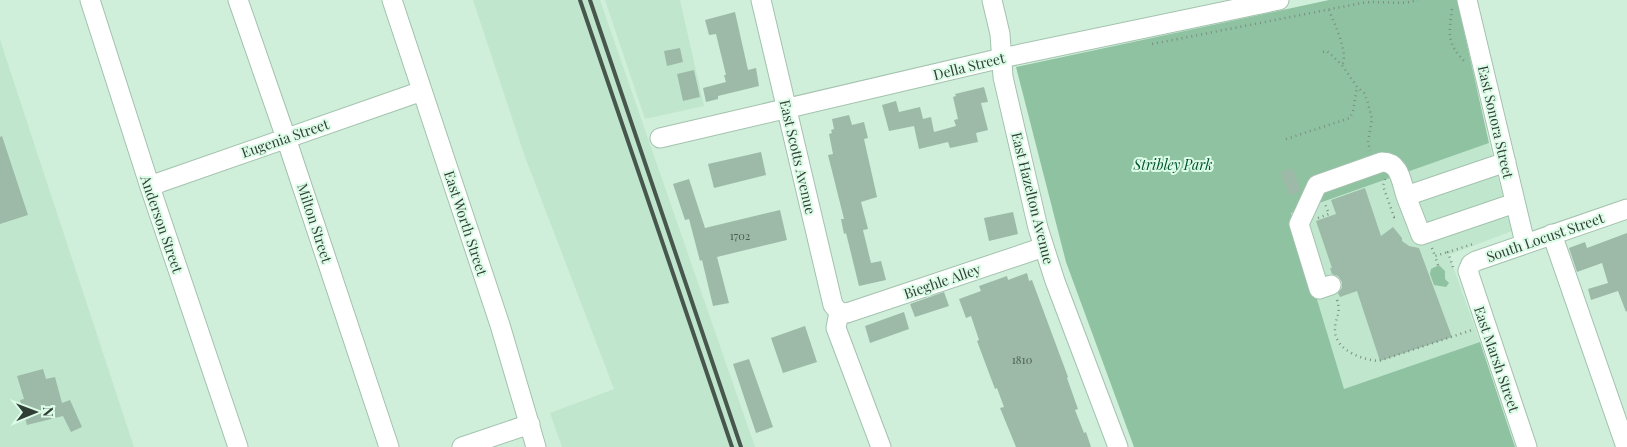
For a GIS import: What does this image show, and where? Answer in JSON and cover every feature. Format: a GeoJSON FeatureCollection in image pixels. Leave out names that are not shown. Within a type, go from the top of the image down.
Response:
{"type":"FeatureCollection","features":[{"type":"Feature","properties":{"kind":"street","name":"Anderson Street"},"geometry":{"type":"LineString","coordinates":[[90,0],[150,187],[238,447]]}},
{"type":"Feature","properties":{"kind":"street","name":"Milton Street"},"geometry":{"type":"LineString","coordinates":[[238,0],[389,447]]}},
{"type":"Feature","properties":{"kind":"street","name":"East Worth Street"},"geometry":{"type":"LineString","coordinates":[[392,0],[500,325],[536,447]]}},
{"type":"Feature","properties":{"kind":"street","name":"East Scotts Avenue"},"geometry":{"type":"LineString","coordinates":[[761,0],[833,305],[839,312]]}},
{"type":"Feature","properties":{"kind":"street","name":"East Hazelton Avenue"},"geometry":{"type":"LineString","coordinates":[[992,0],[1000,34],[1003,77],[1038,228],[1118,447]]}},
{"type":"Feature","properties":{"kind":"street","name":"Della Street"},"geometry":{"type":"LineString","coordinates":[[660,138],[1002,58],[1279,0]]}},
{"type":"Feature","properties":{"kind":"street","name":"East Sonora Street"},"geometry":{"type":"LineString","coordinates":[[1467,0],[1525,244]]}},
{"type":"Feature","properties":{"kind":"street","name":"Eugenia Street"},"geometry":{"type":"LineString","coordinates":[[150,187],[170,178],[422,91]]}},
{"type":"Feature","properties":{"kind":"street"},"geometry":{"type":"LineString","coordinates":[[1331,284],[1319,289],[1299,228],[1299,220],[1317,185],[1375,164],[1386,162],[1396,166],[1421,235],[1515,203]]}},
{"type":"Feature","properties":{"kind":"street"},"geometry":{"type":"LineString","coordinates":[[1406,196],[1506,162]]}},
{"type":"Feature","properties":{"kind":"street","name":"South Locust Street"},"geometry":{"type":"LineString","coordinates":[[1468,271],[1471,264],[1476,261],[1627,209]]}},
{"type":"Feature","properties":{"kind":"street"},"geometry":{"type":"LineString","coordinates":[[1552,234],[1626,447]]}},
{"type":"Feature","properties":{"kind":"street","name":"Bieghle Alley"},"geometry":{"type":"LineString","coordinates":[[839,312],[847,313],[1044,247]]}},
{"type":"Feature","properties":{"kind":"street","name":"East Marsh Street"},"geometry":{"type":"LineString","coordinates":[[1468,271],[1527,447]]}},
{"type":"Feature","properties":{"kind":"street"},"geometry":{"type":"LineString","coordinates":[[839,312],[836,328],[881,447]]}},
{"type":"Feature","properties":{"kind":"street"},"geometry":{"type":"LineString","coordinates":[[462,447],[530,424]]}},
{"type":"Feature","properties":{"kind":"path"},"geometry":{"type":"LineString","coordinates":[[1146,46],[1370,1],[1396,4],[1418,0]]}},
{"type":"Feature","properties":{"kind":"path"},"geometry":{"type":"LineString","coordinates":[[1329,9],[1344,52],[1345,58],[1342,65]]}},
{"type":"Feature","properties":{"kind":"path"},"geometry":{"type":"LineString","coordinates":[[1323,52],[1327,50],[1342,65],[1357,87],[1364,93],[1371,114],[1368,142],[1375,164]]}},
{"type":"Feature","properties":{"kind":"path"},"geometry":{"type":"LineString","coordinates":[[1286,139],[1350,118],[1357,87]]}},
{"type":"Feature","properties":{"kind":"path"},"geometry":{"type":"LineString","coordinates":[[1438,265],[1435,256],[1448,252]]}},
{"type":"Feature","properties":{"kind":"path"},"geometry":{"type":"LineString","coordinates":[[1331,284],[1340,310],[1335,333],[1338,341],[1349,351],[1364,359],[1380,361],[1473,330]]}},
{"type":"Feature","properties":{"kind":"shaded area"},"geometry":{"type":"Polygon","coordinates":[[[473,0],[600,0],[755,447],[562,447],[550,413],[614,389],[525,157],[473,0]]]}},
{"type":"Feature","properties":{"kind":"shaded area"},"geometry":{"type":"Polygon","coordinates":[[[605,0],[680,0],[704,106],[645,119],[605,0]]]}},
{"type":"Feature","properties":{"kind":"shaded area"},"geometry":{"type":"Polygon","coordinates":[[[0,39],[5,55],[134,447],[0,447],[0,39]]]}},
{"type":"Feature","properties":{"kind":"shaded area"},"geometry":{"type":"Polygon","coordinates":[[[1489,143],[1512,231],[1449,255],[1480,342],[1344,390],[1291,213],[1489,143]]]}},
{"type":"Feature","properties":{"kind":"green space","name":"Stribley Park"},"geometry":{"type":"Polygon","coordinates":[[[1329,0],[1457,0],[1489,143],[1291,213],[1344,389],[1480,342],[1515,447],[1134,447],[1066,262],[1016,67],[1329,0]]]}},
{"type":"Feature","properties":{"kind":"green space"},"geometry":{"type":"Polygon","coordinates":[[[1439,265],[1445,271],[1445,279],[1449,283],[1446,287],[1434,285],[1430,274],[1431,269],[1439,265]]]}},
{"type":"Feature","properties":{"kind":"building"},"geometry":{"type":"Polygon","coordinates":[[[735,12],[748,70],[756,68],[759,86],[718,96],[718,99],[706,102],[703,88],[726,82],[724,75],[726,75],[716,34],[709,35],[705,20],[735,12]]]}},
{"type":"Feature","properties":{"kind":"building"},"geometry":{"type":"Polygon","coordinates":[[[680,48],[683,62],[667,66],[664,51],[680,48]]]}},
{"type":"Feature","properties":{"kind":"building"},"geometry":{"type":"Polygon","coordinates":[[[694,70],[700,97],[683,101],[677,74],[694,70]]]}},
{"type":"Feature","properties":{"kind":"building"},"geometry":{"type":"Polygon","coordinates":[[[984,87],[988,102],[981,103],[988,130],[976,133],[978,142],[950,148],[948,142],[919,149],[914,126],[889,131],[882,105],[896,101],[899,112],[920,107],[923,119],[931,117],[934,132],[956,126],[954,120],[958,119],[953,97],[956,96],[955,94],[984,87]]]}},
{"type":"Feature","properties":{"kind":"building"},"geometry":{"type":"Polygon","coordinates":[[[849,115],[852,125],[864,122],[868,138],[864,139],[877,197],[861,202],[868,229],[863,230],[871,263],[881,261],[886,280],[859,286],[846,233],[844,234],[841,219],[844,219],[828,155],[833,154],[829,134],[834,129],[832,119],[849,115]]]}},
{"type":"Feature","properties":{"kind":"building"},"geometry":{"type":"Polygon","coordinates":[[[2,136],[28,215],[0,224],[0,137],[2,136]]]}},
{"type":"Feature","properties":{"kind":"building"},"geometry":{"type":"Polygon","coordinates":[[[761,152],[766,175],[714,188],[708,164],[761,152]]]}},
{"type":"Feature","properties":{"kind":"building"},"geometry":{"type":"Polygon","coordinates":[[[1293,168],[1301,191],[1289,196],[1280,172],[1293,168]]]}},
{"type":"Feature","properties":{"kind":"building"},"geometry":{"type":"Polygon","coordinates":[[[689,179],[705,228],[780,210],[787,240],[717,257],[729,303],[713,306],[702,260],[700,261],[689,219],[685,220],[673,184],[689,179]]]}},
{"type":"Feature","properties":{"kind":"building"},"geometry":{"type":"Polygon","coordinates":[[[1365,188],[1381,236],[1393,227],[1402,238],[1402,241],[1409,246],[1419,248],[1452,337],[1380,361],[1357,291],[1340,297],[1338,293],[1342,288],[1342,282],[1338,276],[1332,274],[1330,268],[1332,268],[1316,221],[1336,214],[1331,200],[1365,188]]]}},
{"type":"Feature","properties":{"kind":"building"},"geometry":{"type":"Polygon","coordinates":[[[1013,212],[1018,234],[989,241],[984,218],[1013,212]]]}},
{"type":"Feature","properties":{"kind":"building"},"geometry":{"type":"Polygon","coordinates":[[[1627,233],[1626,312],[1618,291],[1591,300],[1588,289],[1608,283],[1602,263],[1577,272],[1569,248],[1585,242],[1587,248],[1627,233]]]}},
{"type":"Feature","properties":{"kind":"building"},"geometry":{"type":"Polygon","coordinates":[[[1027,273],[1029,281],[1032,280],[1068,377],[1078,409],[1075,410],[1091,447],[1016,447],[1000,408],[1004,407],[997,388],[995,389],[977,341],[979,340],[971,316],[966,318],[959,299],[981,291],[979,286],[1007,276],[1008,280],[1027,273]]]}},
{"type":"Feature","properties":{"kind":"building"},"geometry":{"type":"Polygon","coordinates":[[[944,292],[949,306],[915,317],[910,304],[944,292]]]}},
{"type":"Feature","properties":{"kind":"building"},"geometry":{"type":"Polygon","coordinates":[[[904,312],[909,329],[870,343],[865,326],[904,312]]]}},
{"type":"Feature","properties":{"kind":"building"},"geometry":{"type":"Polygon","coordinates":[[[805,326],[817,362],[783,373],[771,338],[805,326]]]}},
{"type":"Feature","properties":{"kind":"building"},"geometry":{"type":"Polygon","coordinates":[[[749,359],[773,427],[756,433],[733,364],[749,359]]]}},
{"type":"Feature","properties":{"kind":"building"},"geometry":{"type":"Polygon","coordinates":[[[43,369],[46,379],[55,377],[62,403],[70,400],[82,427],[71,432],[63,416],[27,425],[20,400],[24,399],[17,376],[43,369]]]}},
{"type":"Feature","properties":{"kind":"railway"},"geometry":{"type":"LineString","coordinates":[[580,0],[732,447]]}},
{"type":"Feature","properties":{"kind":"railway"},"geometry":{"type":"LineString","coordinates":[[590,0],[741,447]]}}]}
